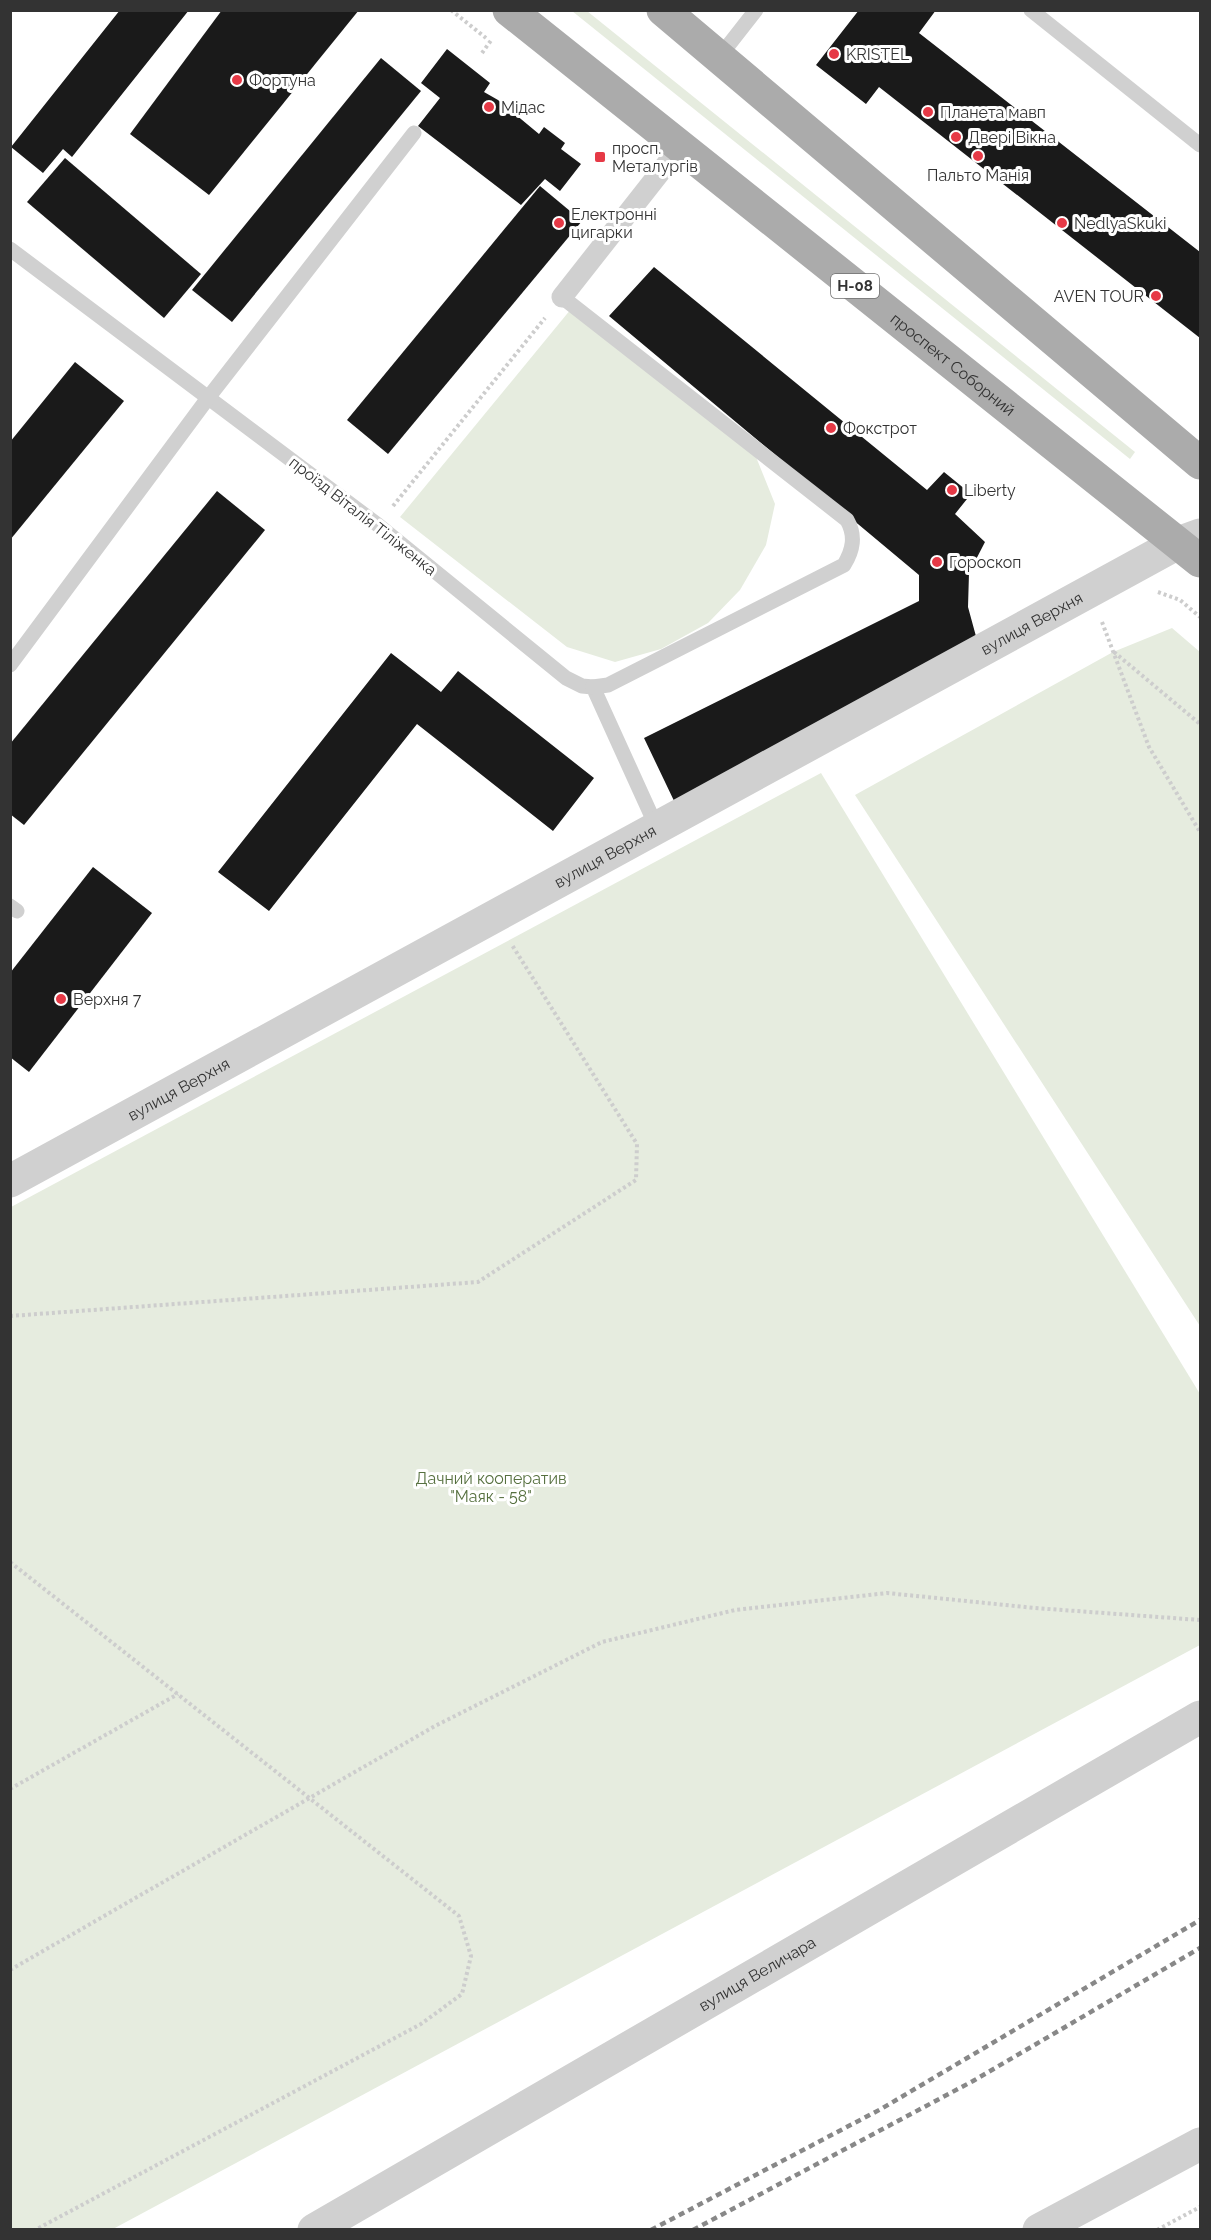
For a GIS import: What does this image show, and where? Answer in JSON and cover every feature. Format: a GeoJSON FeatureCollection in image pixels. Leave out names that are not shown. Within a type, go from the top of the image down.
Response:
{"type":"FeatureCollection","features":[{"type":"Feature","properties":{"kind":"main road","name":"проспект Соборний"},"geometry":{"type":"LineString","coordinates":[[509,10],[680,147],[1193,546]]}},
{"type":"Feature","properties":{"kind":"main road"},"geometry":{"type":"LineString","coordinates":[[663,10],[1200,463]]}},
{"type":"Feature","properties":{"kind":"street"},"geometry":{"type":"LineString","coordinates":[[562,297],[680,147]]}},
{"type":"Feature","properties":{"kind":"street","name":"вулиця Верхня"},"geometry":{"type":"LineString","coordinates":[[10,1180],[657,828],[1193,546]]}},
{"type":"Feature","properties":{"kind":"street","name":"вулиця Величара"},"geometry":{"type":"LineString","coordinates":[[314,2229],[1200,1717]]}},
{"type":"Feature","properties":{"kind":"street"},"geometry":{"type":"LineString","coordinates":[[1039,2229],[1200,2144]]}},
{"type":"Feature","properties":{"kind":"lane"},"geometry":{"type":"LineString","coordinates":[[720,56],[756,10]]}},
{"type":"Feature","properties":{"kind":"lane"},"geometry":{"type":"LineString","coordinates":[[1031,10],[1200,145]]}},
{"type":"Feature","properties":{"kind":"lane"},"geometry":{"type":"LineString","coordinates":[[10,665],[208,398],[414,133]]}},
{"type":"Feature","properties":{"kind":"lane","name":"проїзд Віталія Тіліженка"},"geometry":{"type":"LineString","coordinates":[[10,249],[378,525],[566,678],[582,686],[593,687]]}},
{"type":"Feature","properties":{"kind":"lane"},"geometry":{"type":"LineString","coordinates":[[562,297],[847,520],[852,528],[854,540],[850,555],[844,565],[608,685],[593,687],[657,828]]}},
{"type":"Feature","properties":{"kind":"path"},"geometry":{"type":"LineString","coordinates":[[378,525],[562,297]]}},
{"type":"Feature","properties":{"kind":"path"},"geometry":{"type":"LineString","coordinates":[[1149,589],[1180,600],[1200,617]]}},
{"type":"Feature","properties":{"kind":"path"},"geometry":{"type":"LineString","coordinates":[[1099,612],[1149,747],[1200,832]]}},
{"type":"Feature","properties":{"kind":"path"},"geometry":{"type":"LineString","coordinates":[[1113,652],[1200,724]]}},
{"type":"Feature","properties":{"kind":"path"},"geometry":{"type":"LineString","coordinates":[[10,1316],[478,1282],[636,1180],[637,1144],[494,917]]}},
{"type":"Feature","properties":{"kind":"path"},"geometry":{"type":"LineString","coordinates":[[10,1562],[459,1916],[471,1956],[462,1994],[422,2024],[35,2229]]}},
{"type":"Feature","properties":{"kind":"path"},"geometry":{"type":"LineString","coordinates":[[10,1970],[435,1726],[602,1642],[735,1610],[887,1593],[1035,1608],[1200,1620]]}},
{"type":"Feature","properties":{"kind":"path"},"geometry":{"type":"LineString","coordinates":[[10,1789],[178,1694]]}},
{"type":"Feature","properties":{"kind":"path"},"geometry":{"type":"LineString","coordinates":[[1156,2229],[1200,2207]]}},
{"type":"Feature","properties":{"kind":"green space"},"geometry":{"type":"Polygon","coordinates":[[[572,11],[587,11],[1135,452],[1130,459],[572,11]]]}},
{"type":"Feature","properties":{"kind":"green space"},"geometry":{"type":"Polygon","coordinates":[[[571,309],[754,452],[775,504],[766,545],[740,590],[708,623],[661,649],[615,662],[567,647],[400,517],[571,309]]]}},
{"type":"Feature","properties":{"kind":"green space"},"geometry":{"type":"Polygon","coordinates":[[[1172,628],[1200,652],[1200,1326],[855,795],[1113,652],[1172,628]]]}},
{"type":"Feature","properties":{"kind":"green space","name":"Дачний кооператив \"Маяк - 58\""},"geometry":{"type":"Polygon","coordinates":[[[821,773],[1200,1394],[1200,1645],[113,2229],[11,2229],[11,1207],[821,773]]]}},
{"type":"Feature","properties":{"kind":"building"},"geometry":{"type":"Polygon","coordinates":[[[120,10],[189,10],[72,157],[63,149],[43,173],[11,147],[120,10]]]}},
{"type":"Feature","properties":{"kind":"building","name":"Фортуна"},"geometry":{"type":"Polygon","coordinates":[[[222,10],[359,10],[209,195],[130,134],[222,10]]]}},
{"type":"Feature","properties":{"kind":"building"},"geometry":{"type":"Polygon","coordinates":[[[859,10],[936,10],[919,33],[1200,252],[1200,338],[879,87],[866,104],[816,65],[859,10]]]}},
{"type":"Feature","properties":{"kind":"building"},"geometry":{"type":"Polygon","coordinates":[[[447,49],[490,83],[484,92],[498,100],[539,134],[544,127],[565,143],[561,149],[581,164],[560,191],[545,179],[521,205],[418,126],[440,98],[421,83],[447,49]]]}},
{"type":"Feature","properties":{"kind":"building"},"geometry":{"type":"Polygon","coordinates":[[[381,58],[421,91],[232,322],[192,290],[381,58]]]}},
{"type":"Feature","properties":{"kind":"building"},"geometry":{"type":"Polygon","coordinates":[[[65,158],[201,274],[164,318],[27,202],[65,158]]]}},
{"type":"Feature","properties":{"kind":"building"},"geometry":{"type":"Polygon","coordinates":[[[540,186],[582,221],[388,454],[347,420],[540,186]]]}},
{"type":"Feature","properties":{"kind":"building"},"geometry":{"type":"Polygon","coordinates":[[[654,267],[927,490],[944,472],[971,494],[955,514],[985,542],[969,573],[968,607],[977,640],[676,805],[644,738],[919,601],[919,575],[609,316],[654,267]]]}},
{"type":"Feature","properties":{"kind":"building"},"geometry":{"type":"Polygon","coordinates":[[[75,362],[124,401],[10,540],[10,442],[75,362]]]}},
{"type":"Feature","properties":{"kind":"building"},"geometry":{"type":"Polygon","coordinates":[[[217,491],[265,530],[24,825],[10,814],[10,744],[217,491]]]}},
{"type":"Feature","properties":{"kind":"building"},"geometry":{"type":"Polygon","coordinates":[[[391,653],[441,692],[458,671],[594,778],[553,831],[417,724],[269,911],[218,872],[391,653]]]}},
{"type":"Feature","properties":{"kind":"building"},"geometry":{"type":"Polygon","coordinates":[[[93,867],[152,913],[29,1072],[10,1057],[10,973],[93,867]]]}},
{"type":"Feature","properties":{"kind":"railway"},"geometry":{"type":"LineString","coordinates":[[651,2230],[881,2109],[1200,1920]]}},
{"type":"Feature","properties":{"kind":"railway"},"geometry":{"type":"LineString","coordinates":[[693,2230],[973,2081],[1200,1948]]}},
{"type":"Feature","properties":{"kind":"place","name":"KRISTEL"},"geometry":{"type":"Point","coordinates":[834,54]}},
{"type":"Feature","properties":{"kind":"place","name":"Фортуна"},"geometry":{"type":"Point","coordinates":[237,80]}},
{"type":"Feature","properties":{"kind":"place","name":"Мідас"},"geometry":{"type":"Point","coordinates":[489,107]}},
{"type":"Feature","properties":{"kind":"place","name":"Планета мавп"},"geometry":{"type":"Point","coordinates":[928,112]}},
{"type":"Feature","properties":{"kind":"place","name":"Двері Вікна"},"geometry":{"type":"Point","coordinates":[956,137]}},
{"type":"Feature","properties":{"kind":"place","name":"Пальто Манія"},"geometry":{"type":"Point","coordinates":[978,156]}},
{"type":"Feature","properties":{"kind":"place","name":"просп. Металургів"},"geometry":{"type":"Point","coordinates":[600,157]}},
{"type":"Feature","properties":{"kind":"place","name":"Електронні цигарки"},"geometry":{"type":"Point","coordinates":[559,223]}},
{"type":"Feature","properties":{"kind":"place","name":"NedlyaSkuki"},"geometry":{"type":"Point","coordinates":[1062,223]}},
{"type":"Feature","properties":{"kind":"place","name":"AVEN TOUR"},"geometry":{"type":"Point","coordinates":[1156,296]}},
{"type":"Feature","properties":{"kind":"place","name":"Фокстрот"},"geometry":{"type":"Point","coordinates":[831,428]}},
{"type":"Feature","properties":{"kind":"place","name":"Liberty"},"geometry":{"type":"Point","coordinates":[952,490]}},
{"type":"Feature","properties":{"kind":"place","name":"Гороскоп"},"geometry":{"type":"Point","coordinates":[937,562]}},
{"type":"Feature","properties":{"kind":"place","name":"Верхня 7"},"geometry":{"type":"Point","coordinates":[61,999]}}]}
